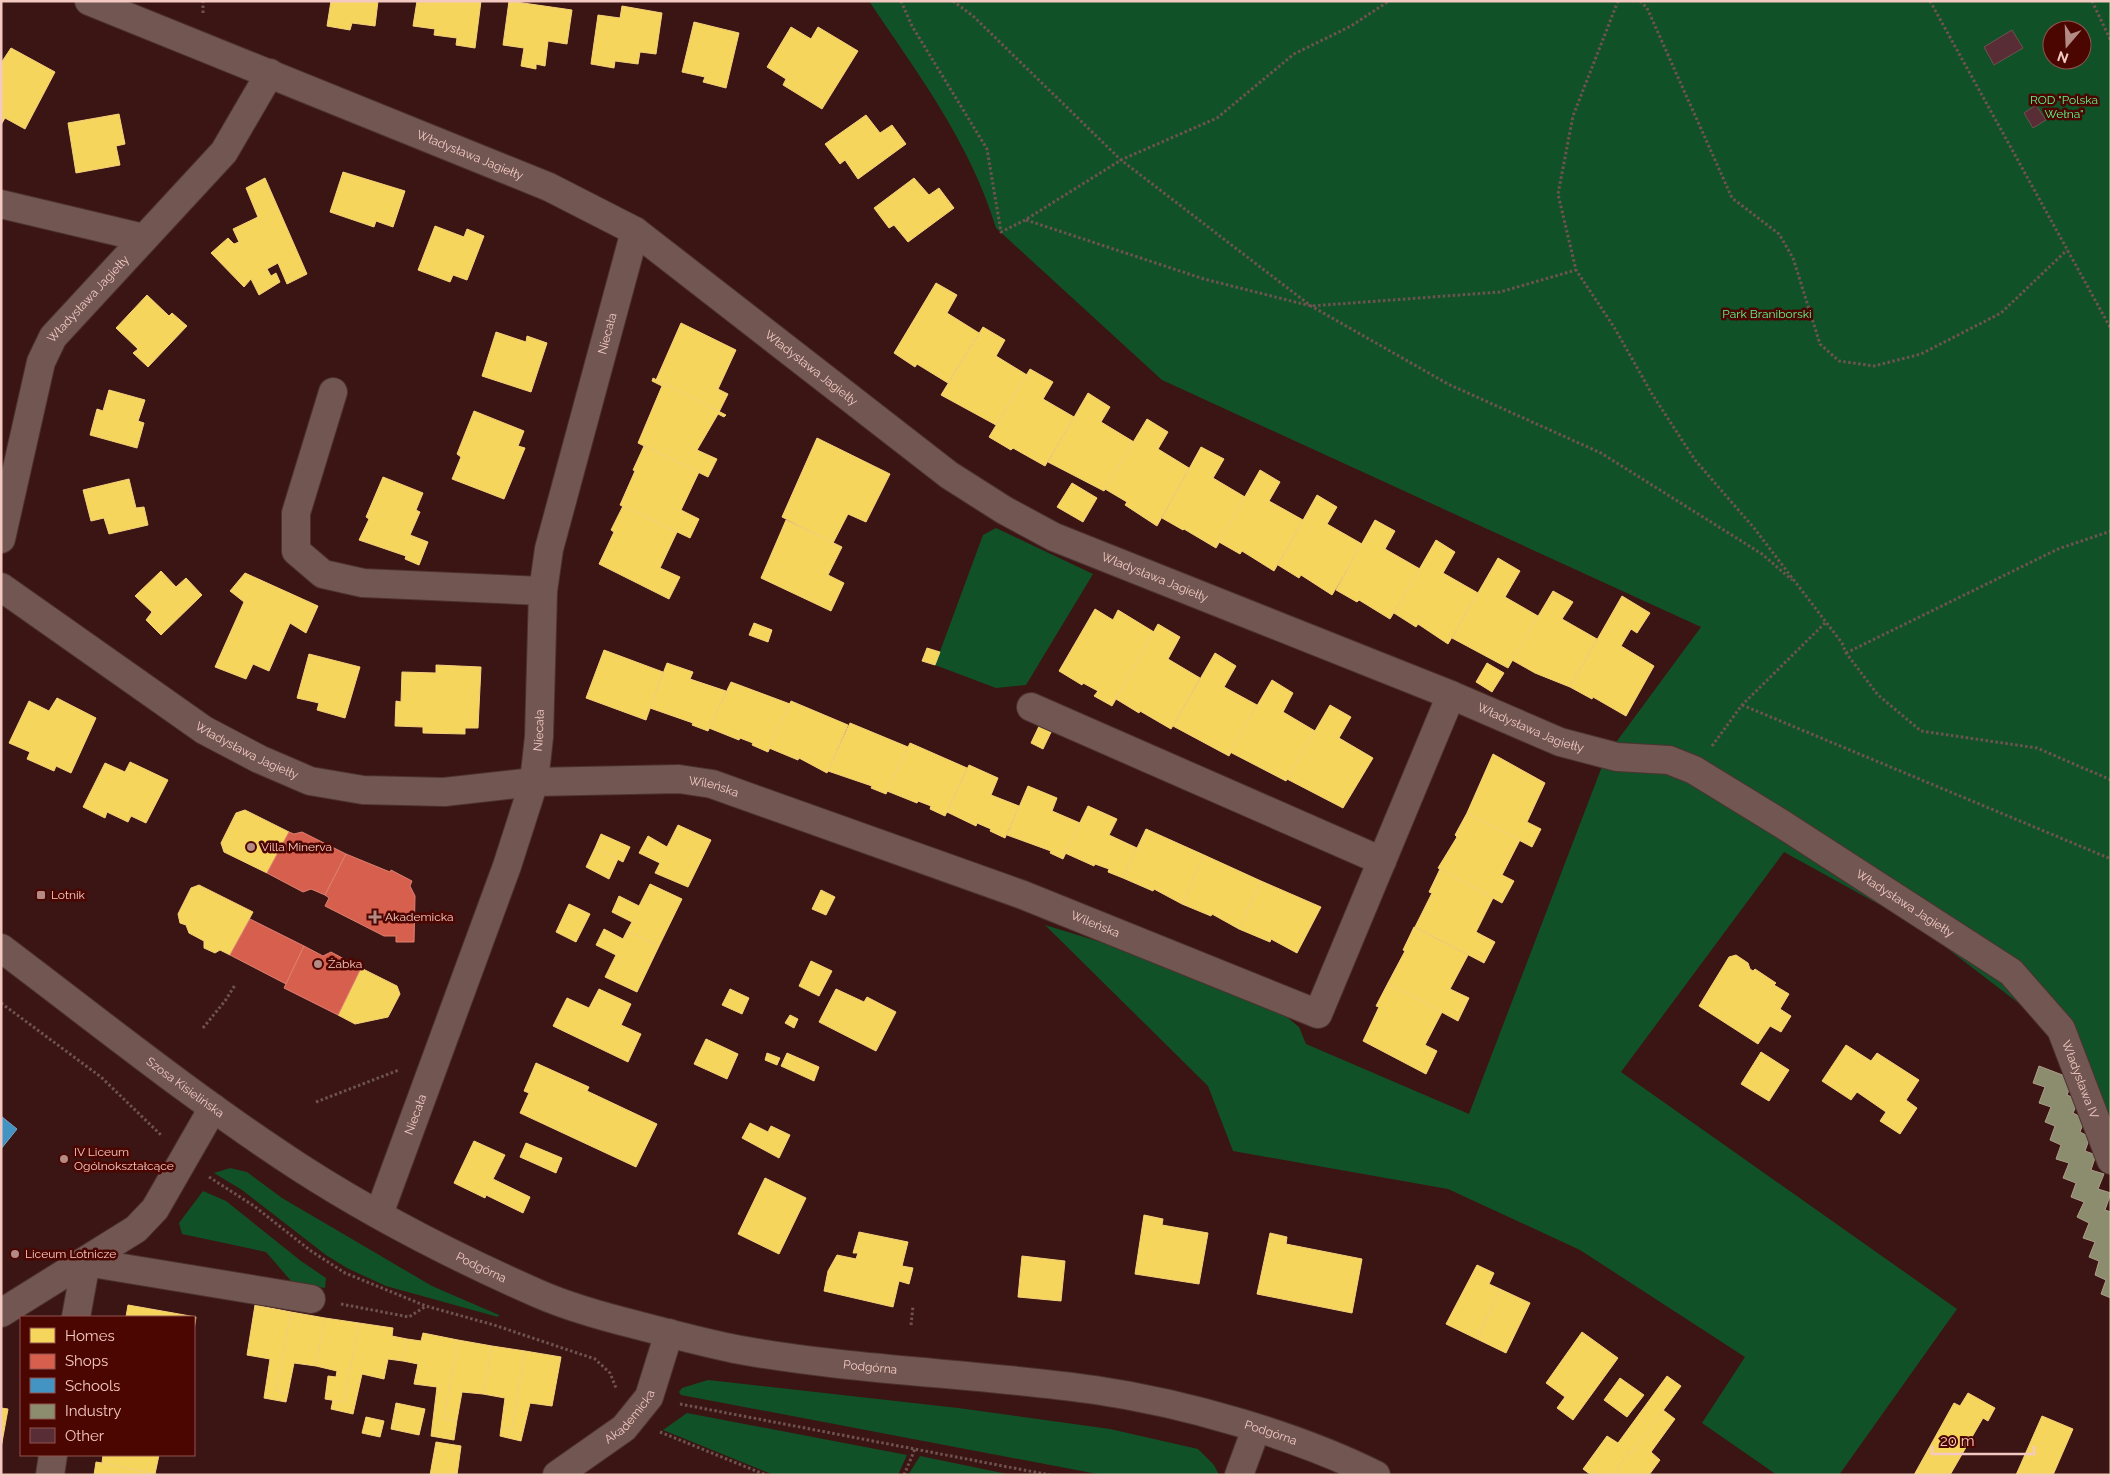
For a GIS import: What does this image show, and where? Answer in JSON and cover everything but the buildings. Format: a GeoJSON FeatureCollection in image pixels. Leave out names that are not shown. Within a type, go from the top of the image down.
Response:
{"type":"FeatureCollection","features":[{"type":"Feature","properties":{"kind":"street","name":"Władysława Jagiełły"},"geometry":{"type":"LineString","coordinates":[[89,1],[549,187],[635,231],[949,475],[1004,510],[1054,537],[1451,695],[1560,742],[1617,757],[1668,760],[1694,770],[1782,824],[2011,972],[2061,1029]]}},
{"type":"Feature","properties":{"kind":"street","name":"Władysława Jagiełły"},"geometry":{"type":"LineString","coordinates":[[1,539],[41,362],[54,336],[224,152],[270,73]]}},
{"type":"Feature","properties":{"kind":"street"},"geometry":{"type":"LineString","coordinates":[[1,204],[144,238]]}},
{"type":"Feature","properties":{"kind":"street","name":"Niecała"},"geometry":{"type":"LineString","coordinates":[[380,1214],[507,866],[534,782],[539,737],[543,590],[549,549],[635,231]]}},
{"type":"Feature","properties":{"kind":"street"},"geometry":{"type":"LineString","coordinates":[[333,392],[296,513],[296,551],[324,574],[363,583],[543,590]]}},
{"type":"Feature","properties":{"kind":"street","name":"Władysława Jagiełły"},"geometry":{"type":"LineString","coordinates":[[1,587],[204,730],[259,759],[310,781],[363,790],[444,792],[534,782]]}},
{"type":"Feature","properties":{"kind":"street","name":"Wileńska"},"geometry":{"type":"LineString","coordinates":[[534,782],[679,779],[712,784],[1023,895],[1318,1014],[1451,695]]}},
{"type":"Feature","properties":{"kind":"street"},"geometry":{"type":"LineString","coordinates":[[1031,707],[1382,861]]}},
{"type":"Feature","properties":{"kind":"street","name":"Szosa Kisielińska"},"geometry":{"type":"LineString","coordinates":[[1,948],[213,1108],[301,1168],[380,1214]]}},
{"type":"Feature","properties":{"kind":"street","name":"Władysława IV"},"geometry":{"type":"LineString","coordinates":[[2061,1029],[2111,1160]]}},
{"type":"Feature","properties":{"kind":"street"},"geometry":{"type":"LineString","coordinates":[[1,1314],[136,1229],[155,1209],[213,1108]]}},
{"type":"Feature","properties":{"kind":"street","name":"Podgórna"},"geometry":{"type":"LineString","coordinates":[[380,1214],[458,1258],[541,1295],[602,1316],[669,1334],[735,1349],[810,1360],[1104,1391],[1207,1414],[1256,1429],[1341,1458],[1376,1475]]}},
{"type":"Feature","properties":{"kind":"street"},"geometry":{"type":"LineString","coordinates":[[86,1262],[311,1298]]}},
{"type":"Feature","properties":{"kind":"street"},"geometry":{"type":"LineString","coordinates":[[76,1316],[86,1262]]}},
{"type":"Feature","properties":{"kind":"street","name":"Akademicka"},"geometry":{"type":"LineString","coordinates":[[572,1470],[624,1428],[649,1397],[669,1334]]}},
{"type":"Feature","properties":{"kind":"street"},"geometry":{"type":"LineString","coordinates":[[1239,1475],[1256,1429]]}},
{"type":"Feature","properties":{"kind":"street"},"geometry":{"type":"LineString","coordinates":[[50,1475],[53,1456]]}},
{"type":"Feature","properties":{"kind":"path"},"geometry":{"type":"LineString","coordinates":[[901,1],[912,26],[987,149],[1001,232],[1025,220],[1121,160],[1217,118],[1294,54],[1351,26],[1389,1]]}},
{"type":"Feature","properties":{"kind":"path"},"geometry":{"type":"LineString","coordinates":[[953,1],[973,16],[1121,160],[1311,306],[1448,384],[1601,453],[1762,554],[1798,586]]}},
{"type":"Feature","properties":{"kind":"path"},"geometry":{"type":"LineString","coordinates":[[1618,1],[1573,116],[1558,194],[1576,270],[1614,327],[1652,394],[1695,460],[1754,528],[1826,622],[1878,695],[1921,731],[2037,748],[2111,780]]}},
{"type":"Feature","properties":{"kind":"path"},"geometry":{"type":"LineString","coordinates":[[1640,1],[1647,8],[1732,198],[1779,234],[1793,258],[1820,344],[1839,361],[1874,366],[1921,354],[2001,313],[2067,250]]}},
{"type":"Feature","properties":{"kind":"path"},"geometry":{"type":"LineString","coordinates":[[1930,1],[2111,330]]}},
{"type":"Feature","properties":{"kind":"path"},"geometry":{"type":"LineString","coordinates":[[2092,1],[2111,41]]}},
{"type":"Feature","properties":{"kind":"path"},"geometry":{"type":"LineString","coordinates":[[1025,220],[1204,279],[1311,306],[1500,292],[1576,270]]}},
{"type":"Feature","properties":{"kind":"path"},"geometry":{"type":"LineString","coordinates":[[1846,652],[2058,549],[2111,531]]}},
{"type":"Feature","properties":{"kind":"path"},"geometry":{"type":"LineString","coordinates":[[1694,770],[1742,705],[1826,622]]}},
{"type":"Feature","properties":{"kind":"path"},"geometry":{"type":"LineString","coordinates":[[1742,705],[2111,859]]}},
{"type":"Feature","properties":{"kind":"path"},"geometry":{"type":"LineString","coordinates":[[203,1028],[225,1001],[235,985]]}},
{"type":"Feature","properties":{"kind":"path"},"geometry":{"type":"LineString","coordinates":[[1,1003],[101,1076],[160,1133],[166,1142]]}},
{"type":"Feature","properties":{"kind":"path"},"geometry":{"type":"LineString","coordinates":[[316,1102],[402,1068]]}},
{"type":"Feature","properties":{"kind":"path"},"geometry":{"type":"LineString","coordinates":[[208,1176],[254,1206],[311,1252],[345,1273],[426,1306],[494,1325],[595,1359],[610,1372],[615,1388],[620,1389]]}},
{"type":"Feature","properties":{"kind":"path"},"geometry":{"type":"LineString","coordinates":[[311,1298],[409,1317],[426,1306]]}},
{"type":"Feature","properties":{"kind":"path"},"geometry":{"type":"LineString","coordinates":[[911,1325],[913,1306]]}},
{"type":"Feature","properties":{"kind":"path"},"geometry":{"type":"LineString","coordinates":[[674,1403],[1050,1475]]}},
{"type":"Feature","properties":{"kind":"path"},"geometry":{"type":"LineString","coordinates":[[677,1411],[684,1405]]}},
{"type":"Feature","properties":{"kind":"path"},"geometry":{"type":"LineString","coordinates":[[663,1424],[656,1430],[766,1475]]}},
{"type":"Feature","properties":{"kind":"path"},"geometry":{"type":"LineString","coordinates":[[904,1475],[915,1449]]}},
{"type":"Feature","properties":{"kind":"green space","name":"Park Braniborski"},"geometry":{"type":"Polygon","coordinates":[[[869,1],[2111,1],[2111,1138],[2038,1018],[1918,926],[1784,852],[1621,1072],[1957,1309],[1839,1475],[1777,1475],[1702,1423],[1745,1357],[1580,1250],[1448,1189],[1233,1151],[1208,1086],[1045,925],[1251,988],[1299,1027],[1306,1044],[1469,1114],[1606,756],[1701,627],[1162,380],[996,228],[972,167],[924,82],[869,1]]]}},
{"type":"Feature","properties":{"kind":"green space"},"geometry":{"type":"Polygon","coordinates":[[[996,528],[1093,574],[1026,685],[996,688],[935,665],[983,535],[996,528]]]}},
{"type":"Feature","properties":{"kind":"green space"},"geometry":{"type":"Polygon","coordinates":[[[230,1168],[247,1172],[282,1198],[432,1286],[499,1315],[498,1317],[386,1286],[347,1268],[326,1255],[242,1190],[214,1173],[230,1168]]]}},
{"type":"Feature","properties":{"kind":"green space"},"geometry":{"type":"Polygon","coordinates":[[[203,1191],[226,1201],[301,1261],[326,1278],[325,1288],[292,1282],[266,1252],[182,1234],[179,1223],[203,1191]]]}},
{"type":"Feature","properties":{"kind":"green space"},"geometry":{"type":"Polygon","coordinates":[[[708,1380],[958,1408],[1110,1429],[1198,1449],[1214,1465],[1219,1475],[1103,1475],[681,1395],[679,1392],[682,1388],[708,1380]]]}},
{"type":"Feature","properties":{"kind":"green space"},"geometry":{"type":"Polygon","coordinates":[[[687,1413],[907,1455],[898,1475],[774,1475],[663,1430],[687,1413]]]}},
{"type":"Feature","properties":{"kind":"green space"},"geometry":{"type":"Polygon","coordinates":[[[920,1456],[1012,1475],[908,1475],[920,1456]]]}},
{"type":"Feature","properties":{"kind":"place","name":"Villa Minerva"},"geometry":{"type":"Point","coordinates":[251,847]}},
{"type":"Feature","properties":{"kind":"place","name":"Lotnik"},"geometry":{"type":"Point","coordinates":[41,895]}},
{"type":"Feature","properties":{"kind":"place","name":"Akademicka"},"geometry":{"type":"Point","coordinates":[375,917]}},
{"type":"Feature","properties":{"kind":"place","name":"Żabka"},"geometry":{"type":"Point","coordinates":[318,964]}},
{"type":"Feature","properties":{"kind":"place","name":"IV Liceum Ogólnokształcące"},"geometry":{"type":"Point","coordinates":[64,1159]}},
{"type":"Feature","properties":{"kind":"place","name":"Liceum Lotnicze"},"geometry":{"type":"Point","coordinates":[15,1254]}},
{"type":"Feature","properties":{"kind":"park label","name":"ROD \"Polska Wełna\""},"geometry":{"type":"Point","coordinates":[2064,107]}}]}
